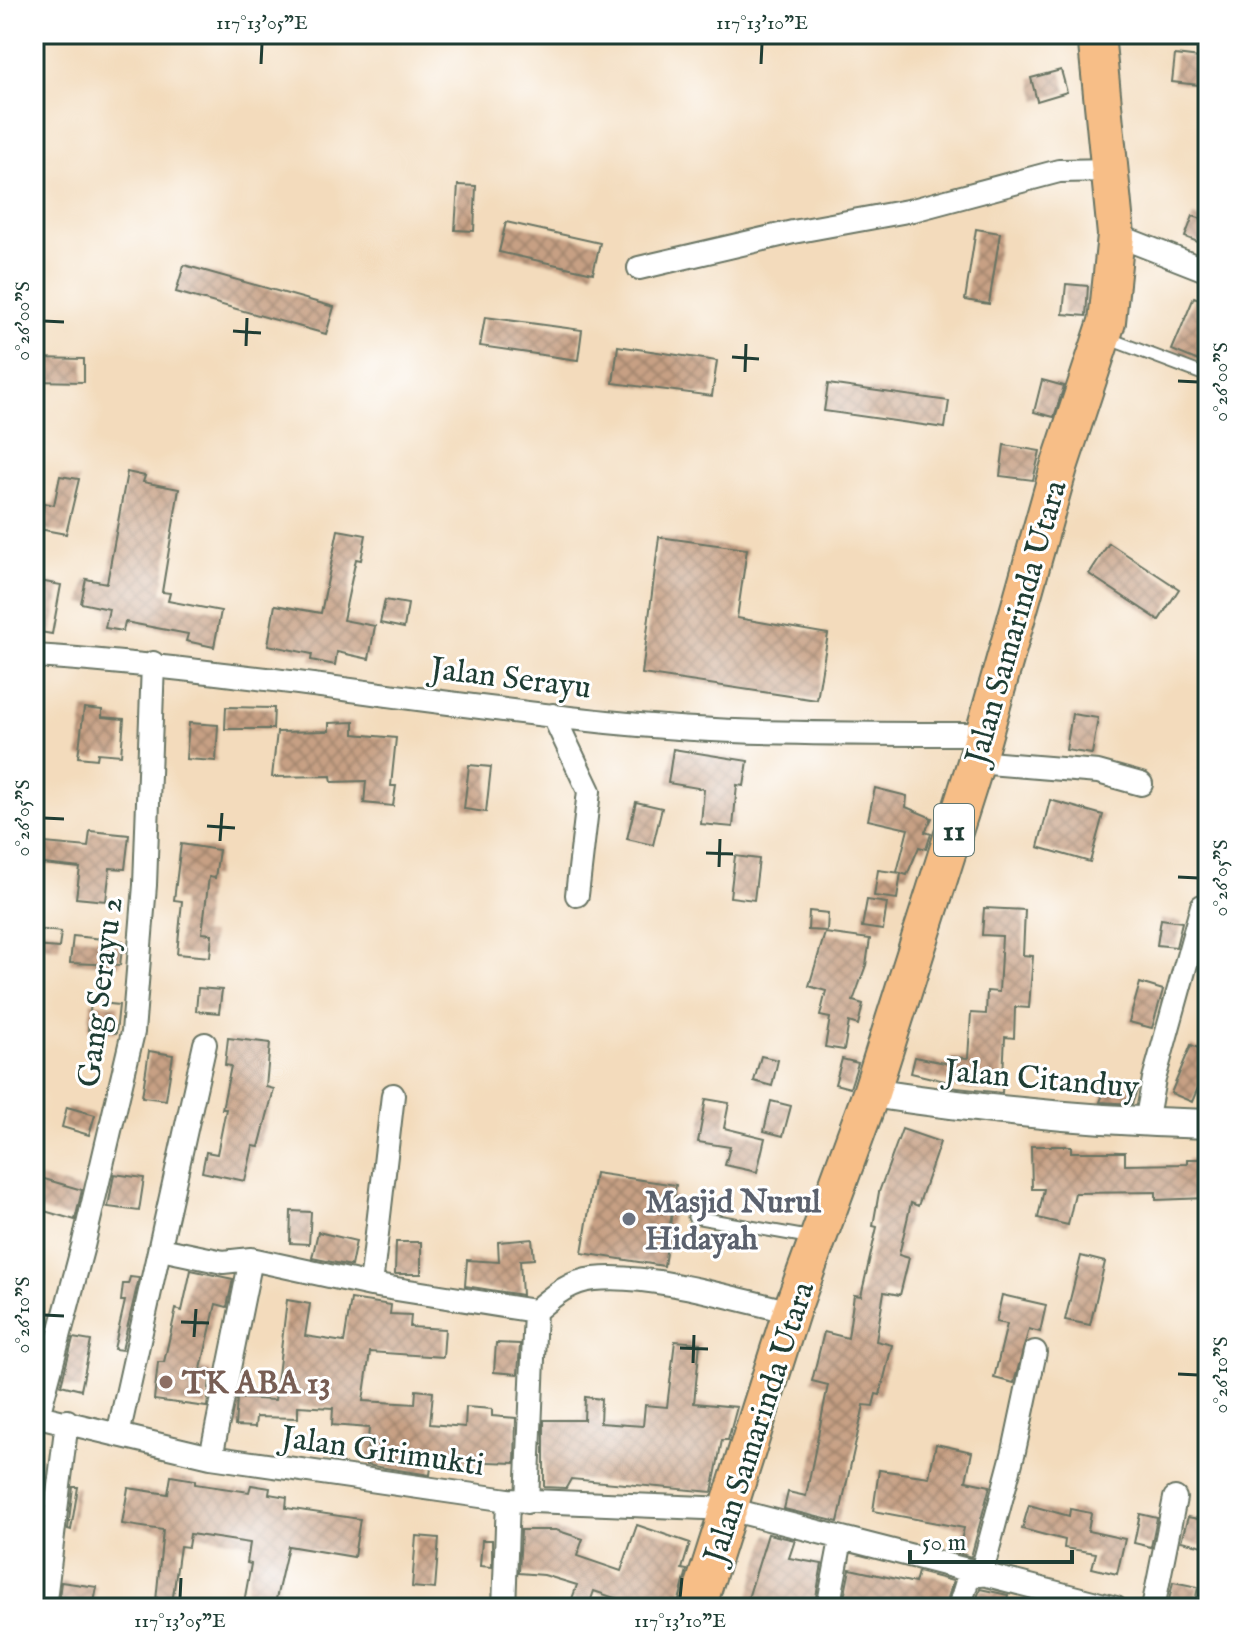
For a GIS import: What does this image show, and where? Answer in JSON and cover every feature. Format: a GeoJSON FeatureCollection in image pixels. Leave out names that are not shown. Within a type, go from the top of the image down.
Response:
{"type":"FeatureCollection","features":[{"type":"Feature","properties":{"kind":"highway","name":"Jalan Samarinda Utara"},"geometry":{"type":"LineString","coordinates":[[697,1608],[791,1312],[871,1093],[979,748],[1059,467],[1103,336],[1112,291],[1116,235],[1112,170],[1096,34]]}},
{"type":"Feature","properties":{"kind":"street"},"geometry":{"type":"LineString","coordinates":[[639,268],[793,232],[913,210],[1059,171],[1112,170]]}},
{"type":"Feature","properties":{"kind":"street"},"geometry":{"type":"LineString","coordinates":[[1116,235],[1208,271]]}},
{"type":"Feature","properties":{"kind":"street","name":"Jalan Serayu"},"geometry":{"type":"LineString","coordinates":[[34,656],[153,663],[608,722],[809,733],[979,748],[1141,784]]}},
{"type":"Feature","properties":{"kind":"street","name":"Gang Serayu 2"},"geometry":{"type":"LineString","coordinates":[[36,1416],[133,1032],[145,885],[153,663]]}},
{"type":"Feature","properties":{"kind":"street"},"geometry":{"type":"LineString","coordinates":[[553,715],[589,791],[577,895]]}},
{"type":"Feature","properties":{"kind":"street"},"geometry":{"type":"LineString","coordinates":[[1146,1122],[1154,1079],[1202,906]]}},
{"type":"Feature","properties":{"kind":"street"},"geometry":{"type":"LineString","coordinates":[[118,1435],[205,1044]]}},
{"type":"Feature","properties":{"kind":"street","name":"Jalan Citanduy"},"geometry":{"type":"LineString","coordinates":[[871,1093],[937,1103],[1146,1122],[1208,1124]]}},
{"type":"Feature","properties":{"kind":"street"},"geometry":{"type":"LineString","coordinates":[[371,1285],[393,1095]]}},
{"type":"Feature","properties":{"kind":"street"},"geometry":{"type":"LineString","coordinates":[[161,1249],[223,1262],[251,1259],[371,1285],[535,1311]]}},
{"type":"Feature","properties":{"kind":"street"},"geometry":{"type":"LineString","coordinates":[[211,1457],[251,1259]]}},
{"type":"Feature","properties":{"kind":"street"},"geometry":{"type":"LineString","coordinates":[[504,1608],[518,1501],[535,1311],[564,1288],[595,1278],[685,1288],[791,1312]]}},
{"type":"Feature","properties":{"kind":"street"},"geometry":{"type":"LineString","coordinates":[[959,1608],[976,1573],[1014,1451],[1035,1352]]}},
{"type":"Feature","properties":{"kind":"street","name":"Jalan Girimukti"},"geometry":{"type":"LineString","coordinates":[[36,1416],[211,1457],[518,1501],[729,1509],[1116,1608]]}},
{"type":"Feature","properties":{"kind":"street"},"geometry":{"type":"LineString","coordinates":[[44,1608],[67,1421]]}},
{"type":"Feature","properties":{"kind":"street"},"geometry":{"type":"LineString","coordinates":[[1153,1608],[1175,1498]]}},
{"type":"Feature","properties":{"kind":"street"},"geometry":{"type":"LineString","coordinates":[[828,1608],[841,1540]]}},
{"type":"Feature","properties":{"kind":"lane"},"geometry":{"type":"LineString","coordinates":[[1103,336],[1208,376]]}},
{"type":"Feature","properties":{"kind":"lane"},"geometry":{"type":"LineString","coordinates":[[694,1217],[817,1239]]}},
{"type":"Feature","properties":{"kind":"building"},"geometry":{"type":"Polygon","coordinates":[[[1175,55],[1208,59],[1208,86],[1172,82],[1175,55]]]}},
{"type":"Feature","properties":{"kind":"building"},"geometry":{"type":"Polygon","coordinates":[[[1061,70],[1067,92],[1037,101],[1031,78],[1061,70]]]}},
{"type":"Feature","properties":{"kind":"building"},"geometry":{"type":"Polygon","coordinates":[[[458,185],[476,186],[474,231],[455,230],[458,185]]]}},
{"type":"Feature","properties":{"kind":"building"},"geometry":{"type":"Polygon","coordinates":[[[1193,216],[1208,221],[1208,246],[1185,237],[1193,216]]]}},
{"type":"Feature","properties":{"kind":"building"},"geometry":{"type":"Polygon","coordinates":[[[506,222],[600,243],[593,273],[499,252],[506,222]]]}},
{"type":"Feature","properties":{"kind":"building"},"geometry":{"type":"Polygon","coordinates":[[[976,229],[1000,233],[989,304],[965,300],[976,229]]]}},
{"type":"Feature","properties":{"kind":"building"},"geometry":{"type":"Polygon","coordinates":[[[184,265],[334,307],[326,334],[176,292],[184,265]]]}},
{"type":"Feature","properties":{"kind":"building"},"geometry":{"type":"Polygon","coordinates":[[[1066,284],[1088,286],[1086,316],[1063,314],[1066,284]]]}},
{"type":"Feature","properties":{"kind":"building"},"geometry":{"type":"Polygon","coordinates":[[[1194,297],[1208,303],[1208,365],[1172,350],[1194,297]]]}},
{"type":"Feature","properties":{"kind":"building"},"geometry":{"type":"Polygon","coordinates":[[[485,317],[582,330],[578,360],[480,346],[485,317]]]}},
{"type":"Feature","properties":{"kind":"building"},"geometry":{"type":"Polygon","coordinates":[[[618,346],[717,361],[712,396],[613,383],[618,346]]]}},
{"type":"Feature","properties":{"kind":"building"},"geometry":{"type":"Polygon","coordinates":[[[34,358],[84,359],[84,382],[34,381],[34,358]]]}},
{"type":"Feature","properties":{"kind":"building"},"geometry":{"type":"Polygon","coordinates":[[[1042,380],[1064,386],[1054,417],[1034,412],[1042,380]]]}},
{"type":"Feature","properties":{"kind":"building"},"geometry":{"type":"Polygon","coordinates":[[[828,384],[949,401],[945,428],[824,411],[828,384]]]}},
{"type":"Feature","properties":{"kind":"building"},"geometry":{"type":"Polygon","coordinates":[[[1004,445],[1040,451],[1033,480],[1000,476],[1004,445]]]}},
{"type":"Feature","properties":{"kind":"building"},"geometry":{"type":"Polygon","coordinates":[[[127,472],[145,476],[143,482],[179,489],[162,592],[170,593],[168,601],[221,611],[214,647],[186,641],[188,634],[125,622],[123,631],[105,628],[109,609],[81,603],[86,579],[107,583],[127,472]]]}},
{"type":"Feature","properties":{"kind":"building"},"geometry":{"type":"Polygon","coordinates":[[[60,476],[79,479],[66,534],[39,529],[44,503],[54,505],[60,476]]]}},
{"type":"Feature","properties":{"kind":"building"},"geometry":{"type":"Polygon","coordinates":[[[338,530],[366,535],[361,560],[356,559],[343,620],[375,626],[369,659],[337,652],[335,665],[311,660],[312,654],[268,645],[275,605],[321,613],[338,530]]]}},
{"type":"Feature","properties":{"kind":"building"},"geometry":{"type":"Polygon","coordinates":[[[659,537],[747,549],[737,618],[828,634],[817,700],[642,674],[659,537]]]}},
{"type":"Feature","properties":{"kind":"building"},"geometry":{"type":"Polygon","coordinates":[[[1109,543],[1179,589],[1159,620],[1089,574],[1109,543]]]}},
{"type":"Feature","properties":{"kind":"building"},"geometry":{"type":"Polygon","coordinates":[[[34,580],[61,585],[52,634],[34,631],[34,580]]]}},
{"type":"Feature","properties":{"kind":"building"},"geometry":{"type":"Polygon","coordinates":[[[385,600],[408,604],[404,628],[380,623],[385,600]]]}},
{"type":"Feature","properties":{"kind":"building"},"geometry":{"type":"Polygon","coordinates":[[[226,707],[274,708],[273,729],[225,729],[226,707]]]}},
{"type":"Feature","properties":{"kind":"building"},"geometry":{"type":"Polygon","coordinates":[[[84,708],[102,710],[102,717],[124,719],[121,755],[98,753],[97,759],[78,757],[84,708]]]}},
{"type":"Feature","properties":{"kind":"building"},"geometry":{"type":"Polygon","coordinates":[[[1072,714],[1098,718],[1092,754],[1066,750],[1072,714]]]}},
{"type":"Feature","properties":{"kind":"building"},"geometry":{"type":"Polygon","coordinates":[[[354,722],[354,734],[396,738],[391,786],[396,786],[393,806],[364,803],[366,781],[332,782],[331,776],[272,777],[277,732],[329,731],[329,723],[354,722]]]}},
{"type":"Feature","properties":{"kind":"building"},"geometry":{"type":"Polygon","coordinates":[[[189,723],[218,725],[216,761],[186,759],[189,723]]]}},
{"type":"Feature","properties":{"kind":"building"},"geometry":{"type":"Polygon","coordinates":[[[673,749],[748,761],[744,786],[737,785],[733,827],[701,824],[704,789],[668,783],[673,749]]]}},
{"type":"Feature","properties":{"kind":"building"},"geometry":{"type":"Polygon","coordinates":[[[469,765],[491,767],[486,812],[464,809],[469,765]]]}},
{"type":"Feature","properties":{"kind":"building"},"geometry":{"type":"Polygon","coordinates":[[[875,788],[907,796],[906,807],[932,818],[925,832],[931,834],[926,849],[919,847],[907,875],[897,872],[908,829],[868,820],[875,788]]]}},
{"type":"Feature","properties":{"kind":"building"},"geometry":{"type":"Polygon","coordinates":[[[1050,800],[1103,815],[1090,862],[1038,847],[1050,800]]]}},
{"type":"Feature","properties":{"kind":"building"},"geometry":{"type":"Polygon","coordinates":[[[636,802],[662,808],[653,845],[627,839],[636,802]]]}},
{"type":"Feature","properties":{"kind":"building"},"geometry":{"type":"Polygon","coordinates":[[[90,831],[129,835],[125,869],[110,868],[106,901],[76,898],[80,868],[34,863],[34,842],[88,847],[90,831]]]}},
{"type":"Feature","properties":{"kind":"building"},"geometry":{"type":"Polygon","coordinates":[[[181,844],[219,850],[215,878],[209,877],[202,933],[212,934],[210,957],[177,954],[182,901],[174,900],[181,844]]]}},
{"type":"Feature","properties":{"kind":"building"},"geometry":{"type":"Polygon","coordinates":[[[735,856],[759,859],[754,900],[730,897],[735,856]]]}},
{"type":"Feature","properties":{"kind":"building"},"geometry":{"type":"Polygon","coordinates":[[[878,870],[901,873],[897,899],[874,896],[878,870]]]}},
{"type":"Feature","properties":{"kind":"building"},"geometry":{"type":"Polygon","coordinates":[[[867,900],[887,903],[883,930],[862,927],[867,900]]]}},
{"type":"Feature","properties":{"kind":"building"},"geometry":{"type":"Polygon","coordinates":[[[984,908],[1025,910],[1023,955],[1033,956],[1029,1008],[1015,1007],[1014,1038],[1005,1037],[1002,1093],[948,1087],[949,1082],[911,1073],[915,1057],[950,1064],[950,1057],[968,1058],[971,1013],[986,1014],[987,991],[999,992],[1002,936],[982,935],[984,908]]]}},
{"type":"Feature","properties":{"kind":"building"},"geometry":{"type":"Polygon","coordinates":[[[809,911],[828,913],[827,931],[808,930],[809,911]]]}},
{"type":"Feature","properties":{"kind":"building"},"geometry":{"type":"Polygon","coordinates":[[[1161,919],[1182,922],[1176,947],[1157,945],[1161,919]]]}},
{"type":"Feature","properties":{"kind":"building"},"geometry":{"type":"Polygon","coordinates":[[[34,929],[61,932],[59,948],[34,946],[34,929]]]}},
{"type":"Feature","properties":{"kind":"building"},"geometry":{"type":"Polygon","coordinates":[[[825,933],[870,939],[866,965],[853,1001],[863,1004],[858,1025],[849,1022],[844,1050],[825,1047],[830,1018],[820,1016],[826,991],[809,986],[825,933]]]}},
{"type":"Feature","properties":{"kind":"building"},"geometry":{"type":"Polygon","coordinates":[[[73,936],[123,941],[120,965],[70,963],[73,936]]]}},
{"type":"Feature","properties":{"kind":"building"},"geometry":{"type":"Polygon","coordinates":[[[1140,983],[1163,990],[1152,1028],[1129,1022],[1140,983]]]}},
{"type":"Feature","properties":{"kind":"building"},"geometry":{"type":"Polygon","coordinates":[[[198,988],[222,990],[219,1013],[196,1011],[198,988]]]}},
{"type":"Feature","properties":{"kind":"building"},"geometry":{"type":"Polygon","coordinates":[[[91,1002],[119,1005],[116,1033],[88,1030],[91,1002]]]}},
{"type":"Feature","properties":{"kind":"building"},"geometry":{"type":"Polygon","coordinates":[[[228,1038],[270,1043],[266,1087],[274,1089],[259,1147],[253,1146],[245,1181],[202,1172],[206,1152],[217,1154],[226,1109],[222,1109],[231,1066],[225,1065],[228,1038]]]}},
{"type":"Feature","properties":{"kind":"building"},"geometry":{"type":"Polygon","coordinates":[[[1191,1045],[1208,1052],[1208,1064],[1192,1102],[1171,1093],[1191,1045]]]}},
{"type":"Feature","properties":{"kind":"building"},"geometry":{"type":"Polygon","coordinates":[[[149,1051],[173,1055],[166,1100],[142,1097],[149,1051]]]}},
{"type":"Feature","properties":{"kind":"building"},"geometry":{"type":"Polygon","coordinates":[[[761,1056],[778,1060],[772,1086],[754,1081],[761,1056]]]}},
{"type":"Feature","properties":{"kind":"building"},"geometry":{"type":"Polygon","coordinates":[[[842,1059],[858,1063],[850,1088],[835,1084],[842,1059]]]}},
{"type":"Feature","properties":{"kind":"building"},"geometry":{"type":"Polygon","coordinates":[[[1109,1079],[1137,1090],[1132,1104],[1100,1102],[1109,1079]]]}},
{"type":"Feature","properties":{"kind":"building"},"geometry":{"type":"Polygon","coordinates":[[[706,1099],[729,1103],[724,1128],[765,1138],[757,1172],[725,1165],[730,1147],[698,1142],[706,1099]]]}},
{"type":"Feature","properties":{"kind":"building"},"geometry":{"type":"Polygon","coordinates":[[[771,1101],[791,1106],[783,1136],[764,1131],[771,1101]]]}},
{"type":"Feature","properties":{"kind":"building"},"geometry":{"type":"Polygon","coordinates":[[[67,1107],[95,1115],[89,1135],[62,1127],[67,1107]]]}},
{"type":"Feature","properties":{"kind":"building"},"geometry":{"type":"Polygon","coordinates":[[[902,1129],[940,1142],[918,1206],[911,1203],[899,1255],[909,1258],[900,1295],[884,1292],[876,1341],[892,1345],[880,1395],[876,1394],[873,1406],[864,1405],[838,1522],[784,1509],[788,1492],[806,1496],[828,1385],[812,1381],[824,1332],[848,1338],[854,1295],[861,1296],[877,1227],[873,1226],[879,1192],[902,1129]]]}},
{"type":"Feature","properties":{"kind":"building"},"geometry":{"type":"Polygon","coordinates":[[[1031,1146],[1071,1146],[1071,1152],[1125,1152],[1125,1165],[1187,1164],[1187,1159],[1207,1159],[1207,1198],[1156,1200],[1156,1192],[1075,1193],[1068,1225],[1038,1218],[1044,1189],[1032,1189],[1031,1146]]]}},
{"type":"Feature","properties":{"kind":"building","name":"Masjid Nurul Hidayah"},"geometry":{"type":"Polygon","coordinates":[[[595,1173],[676,1185],[664,1266],[582,1253],[595,1173]]]}},
{"type":"Feature","properties":{"kind":"building"},"geometry":{"type":"Polygon","coordinates":[[[114,1174],[144,1178],[139,1211],[108,1207],[114,1174]]]}},
{"type":"Feature","properties":{"kind":"building"},"geometry":{"type":"Polygon","coordinates":[[[34,1176],[82,1190],[75,1220],[34,1208],[34,1176]]]}},
{"type":"Feature","properties":{"kind":"building"},"geometry":{"type":"Polygon","coordinates":[[[291,1211],[311,1212],[309,1244],[290,1243],[291,1211]]]}},
{"type":"Feature","properties":{"kind":"building"},"geometry":{"type":"Polygon","coordinates":[[[318,1232],[356,1241],[351,1266],[312,1258],[318,1232]]]}},
{"type":"Feature","properties":{"kind":"building"},"geometry":{"type":"Polygon","coordinates":[[[532,1239],[534,1259],[520,1260],[522,1295],[465,1286],[467,1260],[499,1262],[498,1242],[532,1239]]]}},
{"type":"Feature","properties":{"kind":"building"},"geometry":{"type":"Polygon","coordinates":[[[396,1242],[421,1242],[421,1274],[395,1274],[396,1242]]]}},
{"type":"Feature","properties":{"kind":"building"},"geometry":{"type":"Polygon","coordinates":[[[1081,1256],[1105,1262],[1090,1325],[1065,1320],[1081,1256]]]}},
{"type":"Feature","properties":{"kind":"building"},"geometry":{"type":"Polygon","coordinates":[[[191,1270],[233,1279],[227,1307],[216,1304],[201,1369],[211,1370],[207,1407],[154,1400],[158,1362],[164,1362],[176,1309],[182,1311],[191,1270]]]}},
{"type":"Feature","properties":{"kind":"building"},"geometry":{"type":"Polygon","coordinates":[[[130,1277],[139,1278],[122,1350],[114,1349],[125,1301],[121,1301],[123,1284],[128,1284],[130,1277]]]}},
{"type":"Feature","properties":{"kind":"building"},"geometry":{"type":"Polygon","coordinates":[[[1002,1295],[1046,1305],[1040,1332],[1029,1329],[1014,1383],[994,1378],[1007,1324],[996,1322],[1002,1295]]]}},
{"type":"Feature","properties":{"kind":"building"},"geometry":{"type":"Polygon","coordinates":[[[351,1299],[391,1305],[390,1314],[411,1315],[410,1327],[445,1329],[443,1357],[370,1352],[363,1401],[415,1404],[416,1390],[433,1392],[430,1424],[465,1427],[466,1407],[492,1409],[492,1416],[516,1418],[515,1463],[432,1460],[430,1475],[366,1465],[369,1428],[332,1425],[333,1408],[298,1406],[298,1418],[256,1417],[255,1427],[235,1426],[237,1398],[275,1400],[287,1300],[310,1304],[305,1336],[344,1342],[351,1299]]]}},
{"type":"Feature","properties":{"kind":"building"},"geometry":{"type":"Polygon","coordinates":[[[34,1329],[46,1332],[34,1376],[34,1329]]]}},
{"type":"Feature","properties":{"kind":"building"},"geometry":{"type":"Polygon","coordinates":[[[73,1338],[91,1341],[81,1390],[61,1385],[73,1338]]]}},
{"type":"Feature","properties":{"kind":"building"},"geometry":{"type":"Polygon","coordinates":[[[675,1341],[700,1343],[694,1403],[737,1407],[728,1440],[722,1440],[712,1492],[571,1479],[566,1488],[544,1487],[544,1420],[584,1420],[585,1397],[601,1399],[600,1423],[643,1426],[645,1405],[667,1407],[675,1341]]]}},
{"type":"Feature","properties":{"kind":"building"},"geometry":{"type":"Polygon","coordinates":[[[496,1343],[520,1344],[518,1374],[494,1372],[496,1343]]]}},
{"type":"Feature","properties":{"kind":"building"},"geometry":{"type":"Polygon","coordinates":[[[936,1444],[972,1452],[966,1481],[990,1486],[971,1557],[958,1553],[964,1528],[873,1511],[879,1470],[929,1477],[936,1444]]]}},
{"type":"Feature","properties":{"kind":"building"},"geometry":{"type":"Polygon","coordinates":[[[171,1476],[195,1480],[195,1484],[249,1492],[251,1485],[270,1488],[269,1494],[287,1497],[286,1508],[360,1519],[354,1557],[288,1546],[274,1608],[243,1608],[251,1564],[247,1563],[250,1543],[190,1534],[188,1547],[180,1546],[172,1604],[156,1601],[163,1530],[122,1524],[128,1488],[168,1494],[171,1476]]]}},
{"type":"Feature","properties":{"kind":"building"},"geometry":{"type":"Polygon","coordinates":[[[36,1480],[45,1482],[40,1524],[34,1523],[36,1480]]]}},
{"type":"Feature","properties":{"kind":"building"},"geometry":{"type":"Polygon","coordinates":[[[73,1487],[78,1487],[71,1530],[68,1529],[73,1487]]]}},
{"type":"Feature","properties":{"kind":"building"},"geometry":{"type":"Polygon","coordinates":[[[1029,1505],[1069,1516],[1070,1509],[1091,1513],[1088,1531],[1125,1539],[1117,1574],[1092,1568],[1096,1553],[1064,1548],[1065,1540],[1022,1529],[1029,1505]]]}},
{"type":"Feature","properties":{"kind":"building"},"geometry":{"type":"Polygon","coordinates":[[[1140,1514],[1157,1518],[1151,1547],[1134,1543],[1140,1514]]]}},
{"type":"Feature","properties":{"kind":"building"},"geometry":{"type":"Polygon","coordinates":[[[1188,1517],[1208,1521],[1208,1547],[1181,1541],[1188,1517]]]}},
{"type":"Feature","properties":{"kind":"building"},"geometry":{"type":"Polygon","coordinates":[[[637,1525],[690,1543],[682,1569],[687,1570],[677,1608],[644,1608],[594,1591],[589,1605],[572,1599],[577,1585],[544,1575],[519,1573],[521,1530],[556,1530],[583,1539],[577,1556],[621,1571],[637,1525]]]}},
{"type":"Feature","properties":{"kind":"building"},"geometry":{"type":"Polygon","coordinates":[[[768,1534],[795,1540],[789,1558],[822,1564],[814,1608],[745,1608],[768,1534]]]}},
{"type":"Feature","properties":{"kind":"building"},"geometry":{"type":"Polygon","coordinates":[[[416,1536],[439,1538],[435,1589],[412,1587],[416,1536]]]}},
{"type":"Feature","properties":{"kind":"building"},"geometry":{"type":"Polygon","coordinates":[[[482,1540],[492,1540],[492,1567],[480,1566],[482,1540]]]}},
{"type":"Feature","properties":{"kind":"building"},"geometry":{"type":"Polygon","coordinates":[[[850,1569],[915,1583],[918,1572],[953,1581],[945,1608],[842,1608],[850,1569]]]}},
{"type":"Feature","properties":{"kind":"building"},"geometry":{"type":"Polygon","coordinates":[[[61,1582],[97,1587],[93,1608],[58,1605],[61,1582]]]}},
{"type":"Feature","properties":{"kind":"building"},"geometry":{"type":"Polygon","coordinates":[[[1173,1582],[1198,1587],[1194,1608],[1168,1605],[1173,1582]]]}},
{"type":"Feature","properties":{"kind":"building"},"geometry":{"type":"Polygon","coordinates":[[[980,1589],[1008,1595],[1005,1608],[974,1608],[980,1589]]]}},
{"type":"Feature","properties":{"kind":"place","name":"Masjid Nurul Hidayah"},"geometry":{"type":"Point","coordinates":[629,1219]}},
{"type":"Feature","properties":{"kind":"place","name":"TK ABA 13"},"geometry":{"type":"Point","coordinates":[166,1382]}}]}
